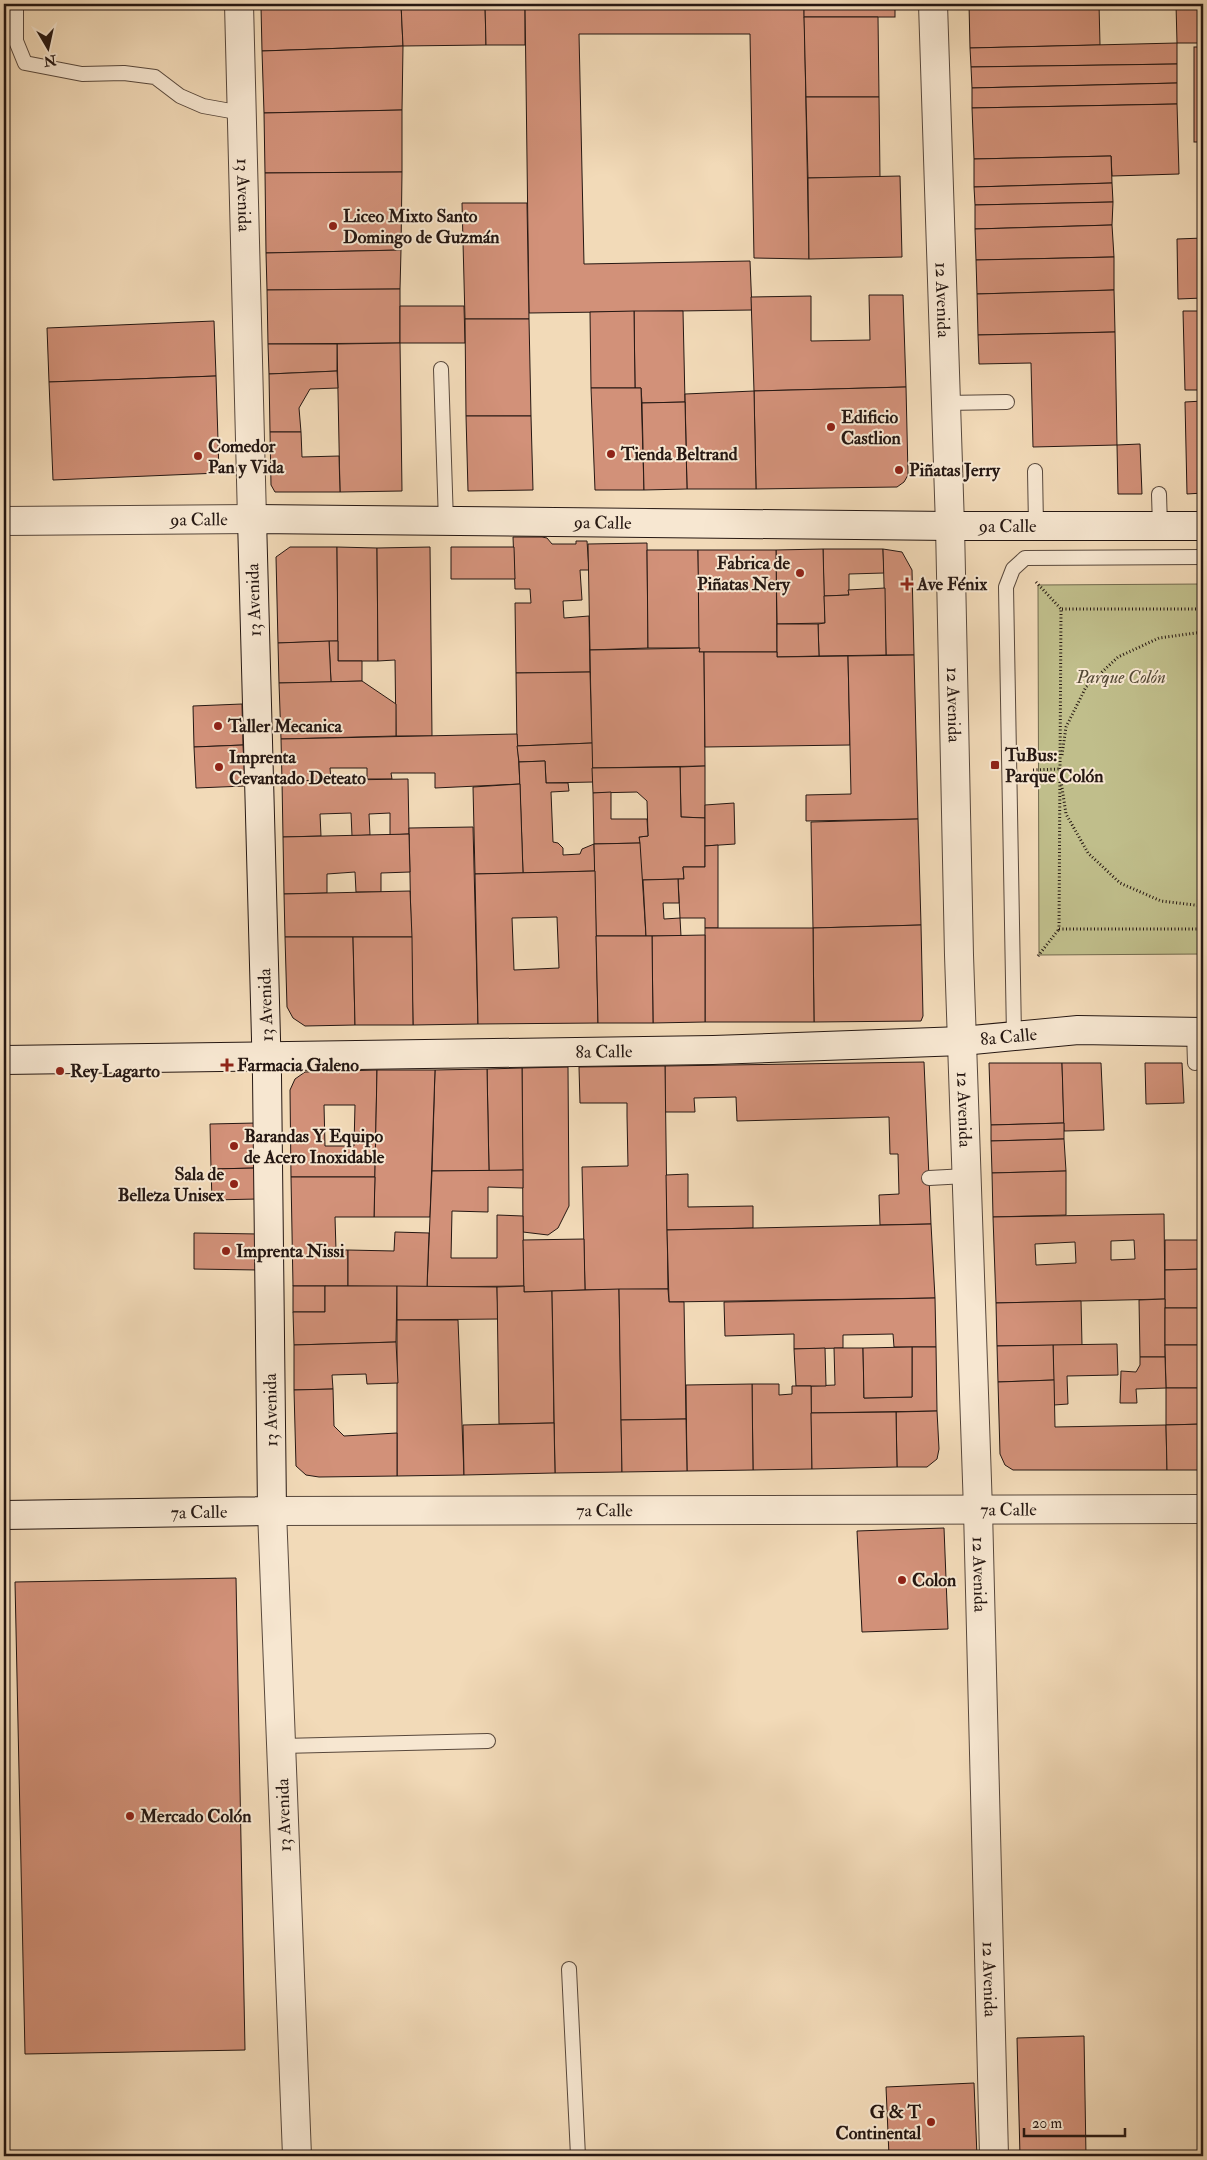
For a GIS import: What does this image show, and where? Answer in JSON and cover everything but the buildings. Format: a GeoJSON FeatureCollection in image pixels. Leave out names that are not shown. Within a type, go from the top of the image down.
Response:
{"type":"FeatureCollection","features":[{"type":"Feature","properties":{"kind":"street","name":"13 Avenida"},"geometry":{"type":"LineString","coordinates":[[239,4],[267,1056],[272,1511],[297,2156]]}},
{"type":"Feature","properties":{"kind":"street","name":"12 Avenida"},"geometry":{"type":"LineString","coordinates":[[933,4],[950,526],[966,1176],[978,1510],[994,2156]]}},
{"type":"Feature","properties":{"kind":"street","name":"9a Calle"},"geometry":{"type":"LineString","coordinates":[[4,521],[252,520],[950,526],[1203,526]]}},
{"type":"Feature","properties":{"kind":"street","name":"8a Calle"},"geometry":{"type":"LineString","coordinates":[[4,1060],[267,1056],[713,1057],[962,1041],[1078,1030],[1199,1032]]}},
{"type":"Feature","properties":{"kind":"street","name":"7a Calle"},"geometry":{"type":"LineString","coordinates":[[4,1515],[272,1511],[1203,1509]]}},
{"type":"Feature","properties":{"kind":"lane"},"geometry":{"type":"LineString","coordinates":[[16,4],[16,41],[25,63],[82,74],[124,73],[155,77],[180,96],[204,106],[242,113]]}},
{"type":"Feature","properties":{"kind":"lane"},"geometry":{"type":"LineString","coordinates":[[441,369],[446,522]]}},
{"type":"Feature","properties":{"kind":"lane"},"geometry":{"type":"LineString","coordinates":[[945,403],[1007,402]]}},
{"type":"Feature","properties":{"kind":"lane"},"geometry":{"type":"LineString","coordinates":[[1035,471],[1036,525]]}},
{"type":"Feature","properties":{"kind":"lane"},"geometry":{"type":"LineString","coordinates":[[1159,494],[1160,526]]}},
{"type":"Feature","properties":{"kind":"lane"},"geometry":{"type":"LineString","coordinates":[[1014,1036],[1006,587],[1013,569],[1025,558],[1203,558]]}},
{"type":"Feature","properties":{"kind":"lane"},"geometry":{"type":"LineString","coordinates":[[1195,1063],[1199,1032]]}},
{"type":"Feature","properties":{"kind":"lane"},"geometry":{"type":"LineString","coordinates":[[929,1178],[966,1176]]}},
{"type":"Feature","properties":{"kind":"lane"},"geometry":{"type":"LineString","coordinates":[[282,1746],[488,1741]]}},
{"type":"Feature","properties":{"kind":"lane"},"geometry":{"type":"LineString","coordinates":[[569,1969],[578,2156]]}},
{"type":"Feature","properties":{"kind":"path"},"geometry":{"type":"LineString","coordinates":[[1038,585],[1061,608],[1203,609]]}},
{"type":"Feature","properties":{"kind":"path"},"geometry":{"type":"LineString","coordinates":[[1039,955],[1059,929],[1061,608]]}},
{"type":"Feature","properties":{"kind":"path"},"geometry":{"type":"LineString","coordinates":[[1203,632],[1159,638],[1118,656],[1086,687],[1066,727],[1060,769],[1066,814],[1088,853],[1120,883],[1160,901],[1203,906]]}},
{"type":"Feature","properties":{"kind":"path"},"geometry":{"type":"LineString","coordinates":[[1038,770],[1060,769]]}},
{"type":"Feature","properties":{"kind":"path"},"geometry":{"type":"LineString","coordinates":[[1059,929],[1203,929]]}},
{"type":"Feature","properties":{"kind":"green space","name":"Parque Colón"},"geometry":{"type":"Polygon","coordinates":[[[1203,584],[1203,954],[1039,955],[1038,585],[1203,584]]]}},
{"type":"Feature","properties":{"kind":"place","name":"Liceo Mixto Santo Domingo de Guzmán"},"geometry":{"type":"Point","coordinates":[333,226]}},
{"type":"Feature","properties":{"kind":"place","name":"Edificio Castlion"},"geometry":{"type":"Point","coordinates":[831,427]}},
{"type":"Feature","properties":{"kind":"place","name":"Tienda Beltrand"},"geometry":{"type":"Point","coordinates":[611,454]}},
{"type":"Feature","properties":{"kind":"place","name":"Comedor Pan y Vida"},"geometry":{"type":"Point","coordinates":[198,456]}},
{"type":"Feature","properties":{"kind":"place","name":"Piñatas Jerry"},"geometry":{"type":"Point","coordinates":[899,470]}},
{"type":"Feature","properties":{"kind":"place","name":"Fabrica de Piñatas Nery"},"geometry":{"type":"Point","coordinates":[800,573]}},
{"type":"Feature","properties":{"kind":"place","name":"Ave Fénix"},"geometry":{"type":"Point","coordinates":[907,584]}},
{"type":"Feature","properties":{"kind":"place","name":"Taller Mecanica"},"geometry":{"type":"Point","coordinates":[218,726]}},
{"type":"Feature","properties":{"kind":"place","name":"TuBus: Parque Colón"},"geometry":{"type":"Point","coordinates":[995,765]}},
{"type":"Feature","properties":{"kind":"place","name":"Imprenta Cevantado Deteato"},"geometry":{"type":"Point","coordinates":[219,767]}},
{"type":"Feature","properties":{"kind":"place","name":"Farmacia Galeno"},"geometry":{"type":"Point","coordinates":[227,1065]}},
{"type":"Feature","properties":{"kind":"place","name":"Rey Lagarto"},"geometry":{"type":"Point","coordinates":[60,1071]}},
{"type":"Feature","properties":{"kind":"place","name":"Barandas Y Equipo de Acero Inoxidable"},"geometry":{"type":"Point","coordinates":[234,1146]}},
{"type":"Feature","properties":{"kind":"place","name":"Sala de Belleza Unisex"},"geometry":{"type":"Point","coordinates":[234,1184]}},
{"type":"Feature","properties":{"kind":"place","name":"Imprenta Nissi"},"geometry":{"type":"Point","coordinates":[226,1251]}},
{"type":"Feature","properties":{"kind":"place","name":"Colon"},"geometry":{"type":"Point","coordinates":[902,1580]}},
{"type":"Feature","properties":{"kind":"place","name":"Mercado Colón"},"geometry":{"type":"Point","coordinates":[130,1816]}},
{"type":"Feature","properties":{"kind":"place","name":"G & T Continental"},"geometry":{"type":"Point","coordinates":[931,2122]}}]}
